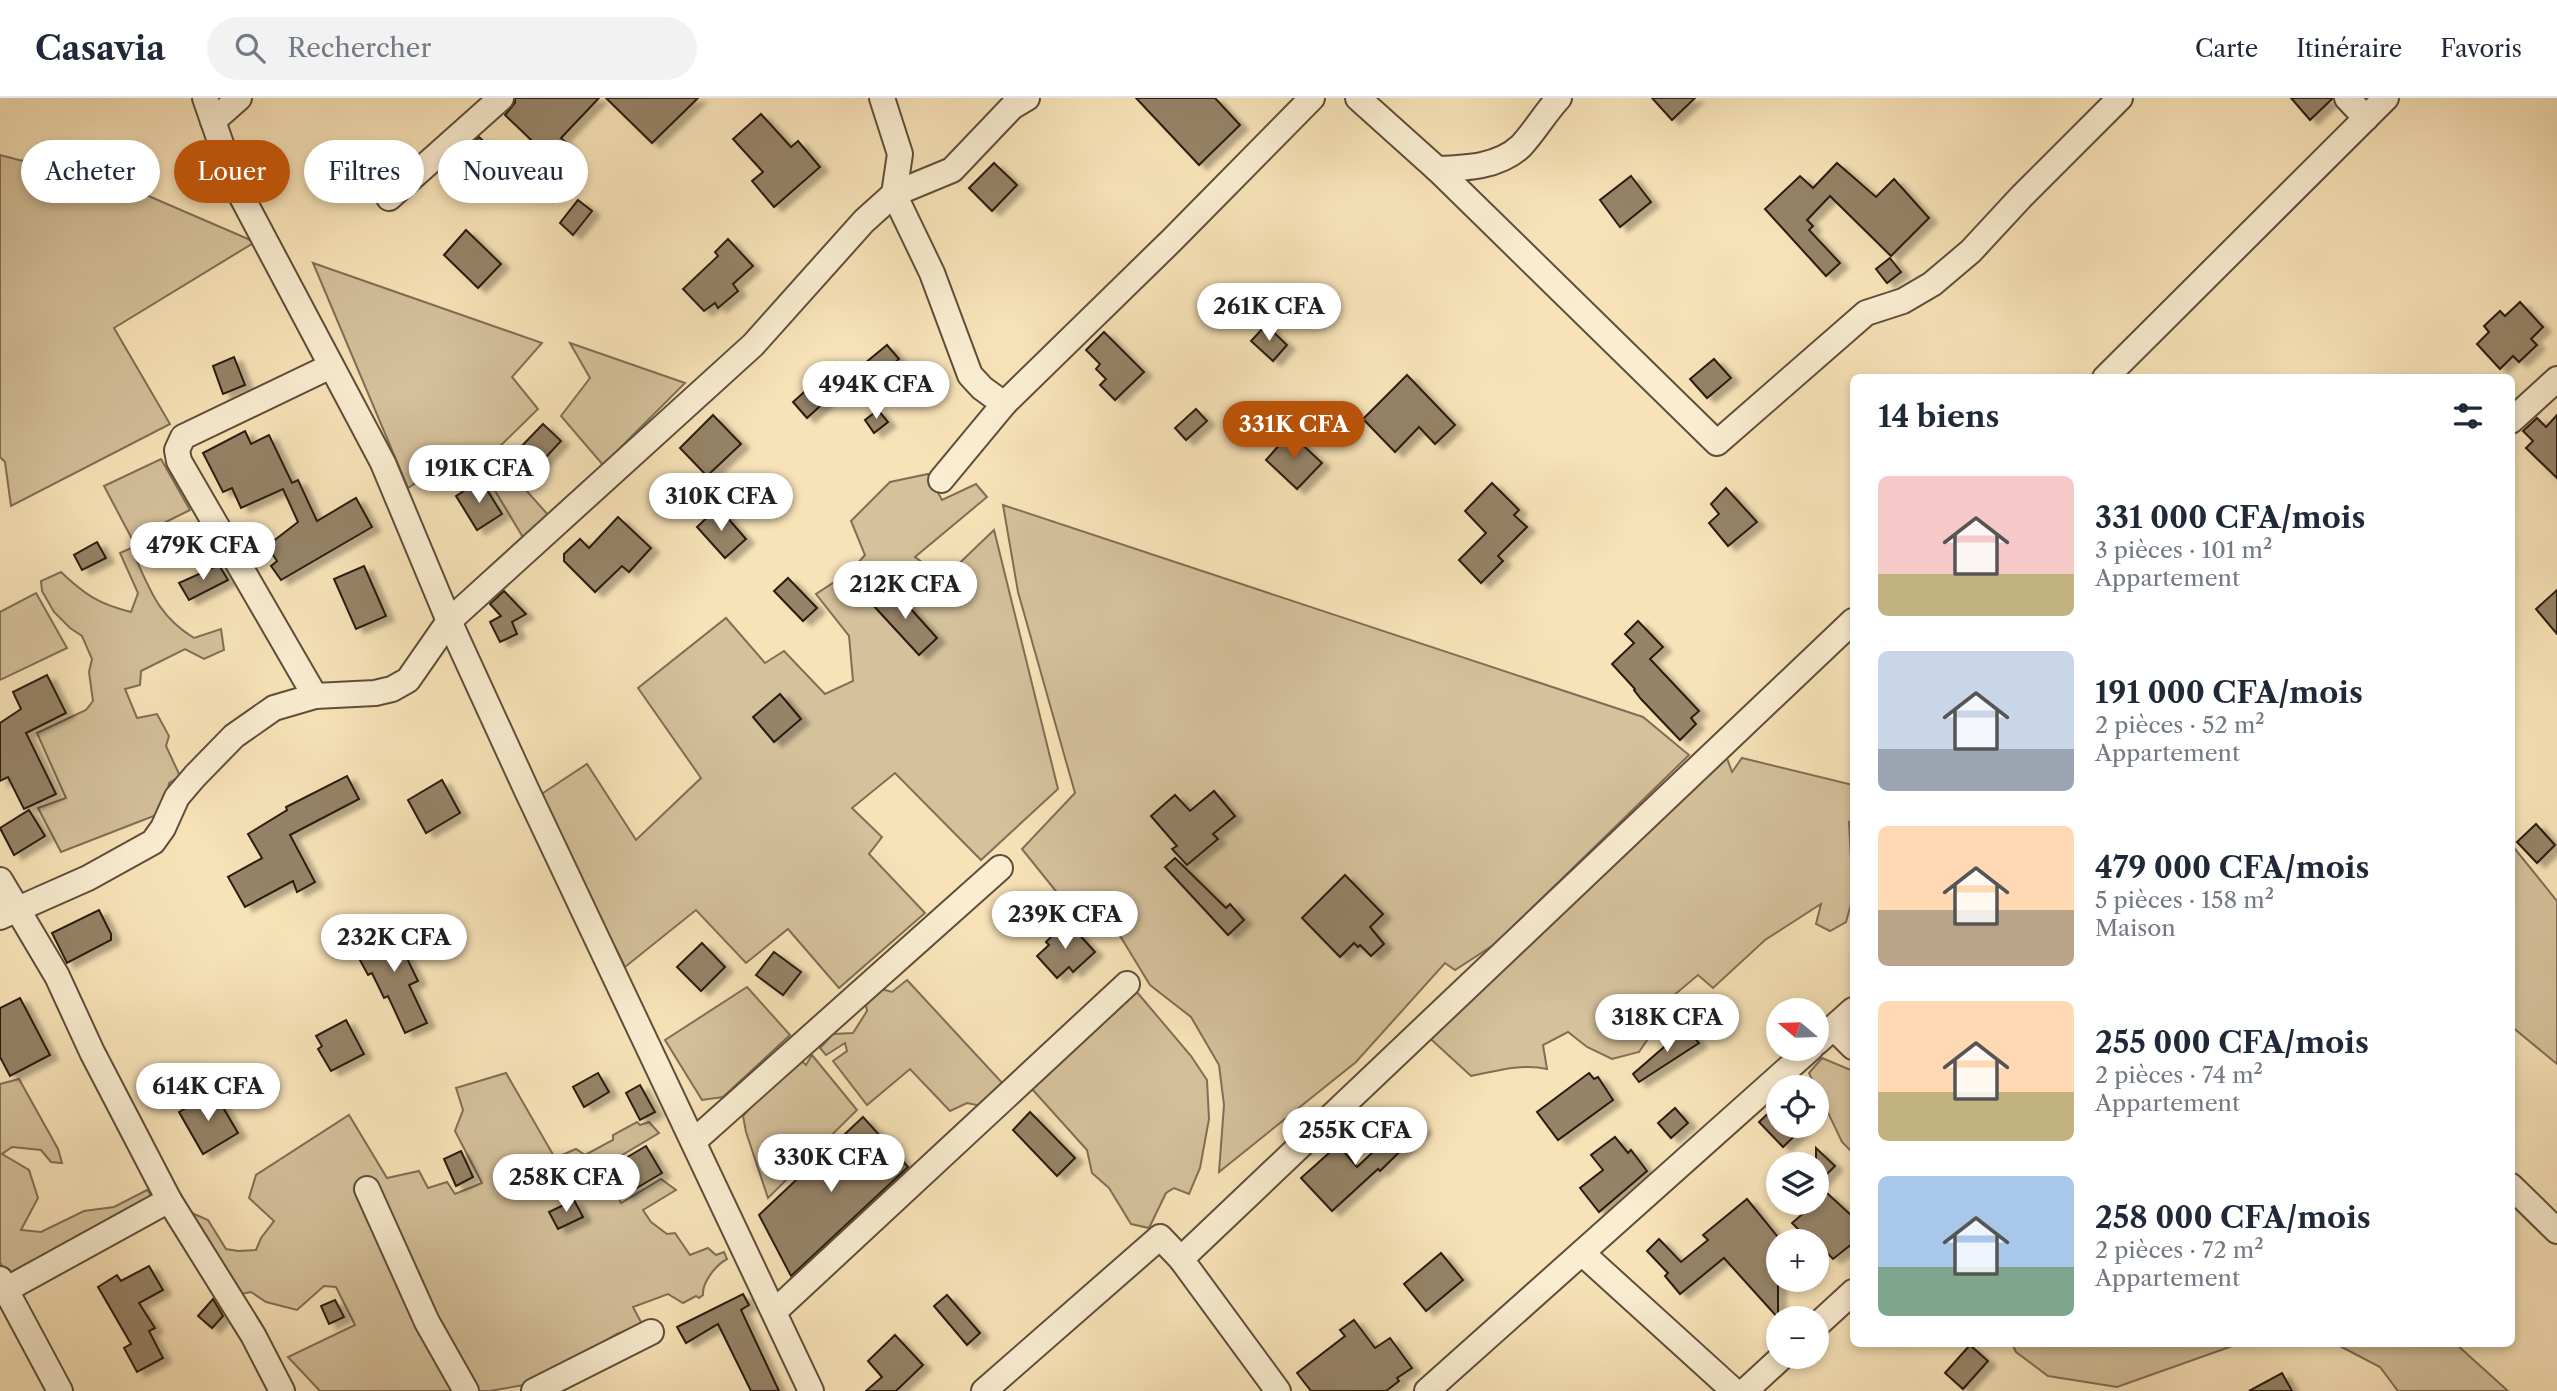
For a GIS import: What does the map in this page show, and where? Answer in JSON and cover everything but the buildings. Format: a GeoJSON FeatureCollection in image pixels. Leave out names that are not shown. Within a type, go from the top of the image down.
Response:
{"type":"FeatureCollection","features":[{"type":"Feature","properties":{"kind":"street"},"geometry":{"type":"LineString","coordinates":[[205,98],[235,184],[383,463],[449,621],[527,792],[811,1391]]}},
{"type":"Feature","properties":{"kind":"street"},"geometry":{"type":"LineString","coordinates":[[213,121],[239,98]]}},
{"type":"Feature","properties":{"kind":"street"},"geometry":{"type":"LineString","coordinates":[[424,167],[501,98]]}},
{"type":"Feature","properties":{"kind":"street"},"geometry":{"type":"LineString","coordinates":[[882,98],[900,154],[894,194],[932,273],[970,375],[982,388],[1004,404]]}},
{"type":"Feature","properties":{"kind":"street"},"geometry":{"type":"LineString","coordinates":[[8,912],[88,878],[153,842],[163,828],[177,797],[234,736],[274,708],[315,696],[392,690],[408,680],[449,621],[753,345],[864,221],[894,194],[952,170],[1012,107],[1027,98]]}},
{"type":"Feature","properties":{"kind":"street"},"geometry":{"type":"LineString","coordinates":[[941,480],[1004,404],[1312,98]]}},
{"type":"Feature","properties":{"kind":"street"},"geometry":{"type":"LineString","coordinates":[[1358,98],[1437,169],[1717,443],[1866,313],[1903,300],[1923,289],[1971,251],[2120,98]]}},
{"type":"Feature","properties":{"kind":"street"},"geometry":{"type":"LineString","coordinates":[[1437,169],[1473,168],[1505,158],[1520,146],[1559,98]]}},
{"type":"Feature","properties":{"kind":"street"},"geometry":{"type":"LineString","coordinates":[[2347,98],[2366,118]]}},
{"type":"Feature","properties":{"kind":"street"},"geometry":{"type":"LineString","coordinates":[[2109,374],[2386,98]]}},
{"type":"Feature","properties":{"kind":"street"},"geometry":{"type":"LineString","coordinates":[[315,696],[179,461],[177,450],[183,437],[331,366]]}},
{"type":"Feature","properties":{"kind":"street"},"geometry":{"type":"LineString","coordinates":[[2515,417],[2557,379]]}},
{"type":"Feature","properties":{"kind":"street"},"geometry":{"type":"LineString","coordinates":[[1181,1259],[1850,624]]}},
{"type":"Feature","properties":{"kind":"street"},"geometry":{"type":"LineString","coordinates":[[694,1141],[1000,867]]}},
{"type":"Feature","properties":{"kind":"street"},"geometry":{"type":"LineString","coordinates":[[0,880],[8,912],[57,975],[92,1052],[169,1200],[253,1335],[282,1391]]}},
{"type":"Feature","properties":{"kind":"street"},"geometry":{"type":"LineString","coordinates":[[775,1311],[1127,984]]}},
{"type":"Feature","properties":{"kind":"street"},"geometry":{"type":"LineString","coordinates":[[1829,1031],[1850,1013]]}},
{"type":"Feature","properties":{"kind":"street"},"geometry":{"type":"LineString","coordinates":[[1829,1037],[1850,1046]]}},
{"type":"Feature","properties":{"kind":"street"},"geometry":{"type":"LineString","coordinates":[[1427,1391],[1796,1061]]}},
{"type":"Feature","properties":{"kind":"street"},"geometry":{"type":"LineString","coordinates":[[367,1189],[426,1322],[466,1391]]}},
{"type":"Feature","properties":{"kind":"street"},"geometry":{"type":"LineString","coordinates":[[2515,1190],[2557,1231]]}},
{"type":"Feature","properties":{"kind":"street"},"geometry":{"type":"LineString","coordinates":[[60,1391],[2,1287],[169,1200]]}},
{"type":"Feature","properties":{"kind":"street"},"geometry":{"type":"LineString","coordinates":[[984,1391],[1160,1237],[1181,1259],[1278,1391]]}},
{"type":"Feature","properties":{"kind":"street"},"geometry":{"type":"LineString","coordinates":[[1582,1253],[1734,1391]]}},
{"type":"Feature","properties":{"kind":"street"},"geometry":{"type":"LineString","coordinates":[[1829,1314],[1850,1295]]}},
{"type":"Feature","properties":{"kind":"street"},"geometry":{"type":"LineString","coordinates":[[534,1391],[651,1332]]}},
{"type":"Feature","properties":{"kind":"street"},"geometry":{"type":"LineString","coordinates":[[1745,1391],[1769,1369]]}},
{"type":"Feature","properties":{"kind":"shaded area"},"geometry":{"type":"Polygon","coordinates":[[[0,155],[21,160],[21,203],[160,201],[255,242],[114,328],[170,424],[11,506],[5,462],[0,457],[0,155]]]}},
{"type":"Feature","properties":{"kind":"shaded area"},"geometry":{"type":"Polygon","coordinates":[[[313,263],[542,343],[512,377],[538,409],[493,453],[549,516],[524,539],[486,476],[456,457],[408,488],[313,263]]]}},
{"type":"Feature","properties":{"kind":"shaded area"},"geometry":{"type":"Polygon","coordinates":[[[570,343],[685,383],[603,465],[561,416],[590,378],[570,343]]]}},
{"type":"Feature","properties":{"kind":"shaded area"},"geometry":{"type":"Polygon","coordinates":[[[161,459],[190,510],[132,539],[104,486],[161,459]]]}},
{"type":"Feature","properties":{"kind":"shaded area"},"geometry":{"type":"Polygon","coordinates":[[[928,474],[942,500],[976,484],[987,497],[915,557],[944,578],[994,530],[1058,789],[981,860],[895,773],[852,808],[882,837],[869,854],[925,913],[839,988],[788,929],[746,963],[696,910],[625,967],[540,795],[587,764],[636,840],[701,778],[638,688],[726,618],[765,663],[784,651],[825,694],[853,681],[849,636],[816,594],[851,571],[865,555],[851,521],[890,482],[928,474]]]}},
{"type":"Feature","properties":{"kind":"shaded area"},"geometry":{"type":"Polygon","coordinates":[[[1003,505],[1643,717],[1689,755],[1495,944],[1455,970],[1445,963],[1356,1062],[1219,1172],[1224,1105],[1219,1065],[1191,1017],[1150,985],[1122,939],[1099,909],[1093,895],[1067,905],[1022,849],[1075,793],[1018,592],[1003,505]]]}},
{"type":"Feature","properties":{"kind":"shaded area"},"geometry":{"type":"Polygon","coordinates":[[[131,548],[155,599],[171,620],[194,638],[221,629],[224,650],[204,659],[185,649],[141,671],[140,685],[125,689],[137,718],[157,714],[169,736],[166,746],[180,776],[169,783],[164,812],[61,852],[38,808],[66,798],[37,733],[86,710],[93,701],[89,672],[92,659],[82,636],[54,612],[42,591],[41,581],[61,572],[93,598],[131,612],[138,593],[120,553],[131,548]]]}},
{"type":"Feature","properties":{"kind":"shaded area"},"geometry":{"type":"Polygon","coordinates":[[[36,593],[67,648],[0,680],[0,612],[36,593]]]}},
{"type":"Feature","properties":{"kind":"shaded area"},"geometry":{"type":"Polygon","coordinates":[[[1721,742],[1732,772],[1742,758],[1850,784],[1850,908],[1846,922],[1830,931],[1816,924],[1821,904],[1765,940],[1713,988],[1698,975],[1673,996],[1680,1017],[1650,1036],[1639,1052],[1612,1059],[1587,1047],[1568,1032],[1543,1045],[1547,1069],[1519,1067],[1471,1076],[1422,1031],[1721,742]]]}},
{"type":"Feature","properties":{"kind":"shaded area"},"geometry":{"type":"Polygon","coordinates":[[[2515,849],[2557,901],[2557,1064],[2515,1029],[2515,849]]]}},
{"type":"Feature","properties":{"kind":"shaded area"},"geometry":{"type":"Polygon","coordinates":[[[907,980],[1006,1087],[986,1107],[967,1103],[950,1111],[910,1069],[867,1105],[833,1061],[847,1051],[845,1043],[826,1055],[820,1048],[833,1034],[853,1033],[867,1011],[865,998],[874,987],[892,992],[907,980]]]}},
{"type":"Feature","properties":{"kind":"shaded area"},"geometry":{"type":"Polygon","coordinates":[[[747,987],[790,1035],[723,1097],[702,1100],[665,1040],[747,987]]]}},
{"type":"Feature","properties":{"kind":"shaded area"},"geometry":{"type":"Polygon","coordinates":[[[1136,991],[1191,1056],[1207,1080],[1209,1119],[1200,1168],[1189,1194],[1174,1188],[1166,1193],[1149,1228],[1131,1224],[1109,1188],[1092,1173],[1087,1150],[1032,1089],[1136,991]]]}},
{"type":"Feature","properties":{"kind":"shaded area"},"geometry":{"type":"Polygon","coordinates":[[[812,1055],[857,1110],[768,1198],[743,1116],[796,1056],[806,1065],[812,1055]]]}},
{"type":"Feature","properties":{"kind":"shaded area"},"geometry":{"type":"Polygon","coordinates":[[[1819,1061],[1829,1061],[1850,1070],[1850,1150],[1842,1142],[1829,1115],[1829,1075],[1810,1075],[1819,1061]]]}},
{"type":"Feature","properties":{"kind":"shaded area"},"geometry":{"type":"Polygon","coordinates":[[[506,1073],[555,1158],[576,1149],[585,1155],[613,1140],[613,1135],[637,1122],[640,1125],[649,1122],[659,1133],[604,1166],[621,1203],[661,1179],[676,1190],[643,1210],[651,1222],[667,1234],[675,1233],[690,1255],[708,1248],[716,1255],[724,1252],[727,1259],[711,1274],[703,1295],[699,1298],[696,1296],[683,1303],[668,1294],[633,1307],[643,1326],[617,1334],[535,1383],[490,1391],[320,1391],[288,1357],[355,1325],[336,1287],[324,1286],[297,1310],[266,1302],[251,1292],[236,1295],[185,1210],[208,1220],[226,1249],[256,1250],[274,1221],[249,1198],[256,1175],[349,1115],[387,1178],[419,1171],[428,1188],[447,1182],[455,1194],[482,1183],[455,1131],[463,1110],[456,1088],[506,1073]]]}},
{"type":"Feature","properties":{"kind":"shaded area"},"geometry":{"type":"Polygon","coordinates":[[[19,1079],[58,1149],[62,1163],[51,1162],[41,1150],[12,1147],[2,1154],[29,1170],[38,1198],[21,1230],[41,1232],[84,1211],[114,1207],[147,1190],[155,1200],[9,1279],[0,1262],[0,1084],[19,1079]]]}},
{"type":"Feature","properties":{"kind":"shaded area"},"geometry":{"type":"Polygon","coordinates":[[[2014,1347],[2230,1347],[2117,1387],[2048,1376],[2016,1352],[2014,1347]]]}},
{"type":"Feature","properties":{"kind":"shaded area"},"geometry":{"type":"Polygon","coordinates":[[[2342,1347],[2459,1347],[2508,1391],[2398,1391],[2380,1367],[2342,1347]]]}}]}
